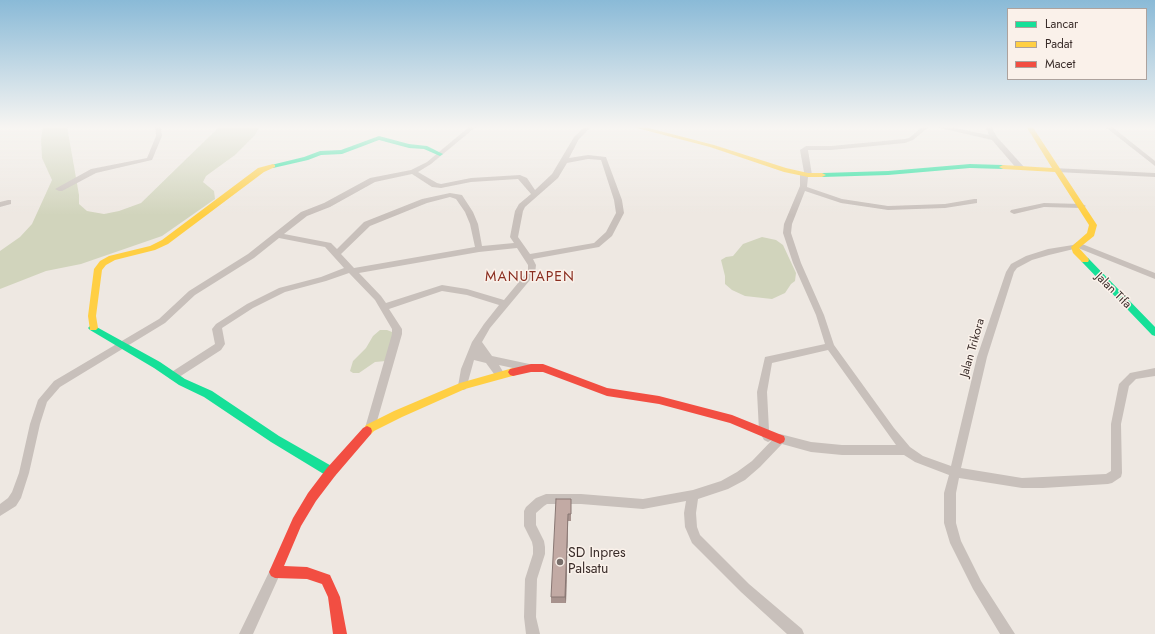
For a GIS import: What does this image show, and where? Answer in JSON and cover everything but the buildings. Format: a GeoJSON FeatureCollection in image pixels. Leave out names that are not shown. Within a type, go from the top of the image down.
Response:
{"type":"FeatureCollection","features":[{"type":"Feature","properties":{"kind":"street"},"geometry":{"type":"LineString","coordinates":[[59,189],[94,171],[150,159],[152,156]]}},
{"type":"Feature","properties":{"kind":"street"},"geometry":{"type":"LineString","coordinates":[[314,156],[306,159],[271,166],[260,170],[165,242],[152,248],[107,260],[98,269],[92,327],[97,332],[123,345],[173,376],[208,394],[274,439],[331,472]]}},
{"type":"Feature","properties":{"kind":"street"},"geometry":{"type":"LineString","coordinates":[[0,511],[12,502],[19,489],[35,424],[47,394],[62,380],[162,321],[192,293],[251,256],[304,214],[327,205],[363,184],[378,179],[413,172],[438,156]]}},
{"type":"Feature","properties":{"kind":"street"},"geometry":{"type":"LineString","coordinates":[[463,386],[466,368],[477,342],[532,272],[532,265],[528,257],[518,245],[514,237],[517,216],[522,206],[555,176],[568,156]]}},
{"type":"Feature","properties":{"kind":"street"},"geometry":{"type":"LineString","coordinates":[[741,156],[784,170],[806,175],[888,172],[970,166],[1020,166],[1057,170],[1155,175]]}},
{"type":"Feature","properties":{"kind":"street"},"geometry":{"type":"LineString","coordinates":[[804,156],[806,175],[803,188],[788,224],[788,238],[830,346],[890,431],[906,450],[919,458],[954,472],[1022,483],[1100,480],[1114,477],[1117,473],[1116,424],[1124,384],[1133,376],[1155,372]]}},
{"type":"Feature","properties":{"kind":"street"},"geometry":{"type":"LineString","coordinates":[[1010,156],[1020,166]]}},
{"type":"Feature","properties":{"kind":"street"},"geometry":{"type":"LineString","coordinates":[[1048,156],[1082,206],[1093,226],[1091,234],[1076,246]]}},
{"type":"Feature","properties":{"kind":"street"},"geometry":{"type":"LineString","coordinates":[[1144,156],[1155,164]]}},
{"type":"Feature","properties":{"kind":"street"},"geometry":{"type":"LineString","coordinates":[[528,257],[596,246],[609,234],[620,213],[618,200],[604,158],[588,157],[565,161]]}},
{"type":"Feature","properties":{"kind":"street"},"geometry":{"type":"LineString","coordinates":[[413,172],[435,185],[441,186],[471,180],[520,178],[524,180],[535,195]]}},
{"type":"Feature","properties":{"kind":"street"},"geometry":{"type":"LineString","coordinates":[[803,188],[842,201],[888,208],[945,206],[974,201]]}},
{"type":"Feature","properties":{"kind":"street"},"geometry":{"type":"LineString","coordinates":[[337,254],[364,226],[425,202],[450,195],[459,197],[469,212],[474,224],[479,249]]}},
{"type":"Feature","properties":{"kind":"street"},"geometry":{"type":"LineString","coordinates":[[0,205],[8,202]]}},
{"type":"Feature","properties":{"kind":"street"},"geometry":{"type":"LineString","coordinates":[[1014,212],[1044,205],[1082,206]]}},
{"type":"Feature","properties":{"kind":"street"},"geometry":{"type":"LineString","coordinates":[[278,235],[324,244],[331,248],[374,293],[395,326],[397,334],[370,428]]}},
{"type":"Feature","properties":{"kind":"street"},"geometry":{"type":"LineString","coordinates":[[173,376],[218,348],[220,344],[219,326],[250,306],[282,290],[351,270],[479,249],[518,245]]}},
{"type":"Feature","properties":{"kind":"street"},"geometry":{"type":"LineString","coordinates":[[1076,246],[1155,276]]}},
{"type":"Feature","properties":{"kind":"street","name":"Jalan Tifa"},"geometry":{"type":"LineString","coordinates":[[1076,246],[1076,251],[1096,274],[1155,333]]}},
{"type":"Feature","properties":{"kind":"street","name":"Jalan Trikora"},"geometry":{"type":"LineString","coordinates":[[1008,634],[977,586],[956,543],[950,523],[949,508],[954,472],[982,358],[1010,272],[1014,266],[1029,258],[1076,246]]}},
{"type":"Feature","properties":{"kind":"street"},"geometry":{"type":"LineString","coordinates":[[384,307],[442,288],[467,292],[506,304]]}},
{"type":"Feature","properties":{"kind":"street"},"geometry":{"type":"LineString","coordinates":[[477,342],[500,375]]}},
{"type":"Feature","properties":{"kind":"street"},"geometry":{"type":"LineString","coordinates":[[764,431],[762,392],[768,360],[830,346]]}},
{"type":"Feature","properties":{"kind":"street"},"geometry":{"type":"LineString","coordinates":[[471,356],[531,368],[543,368],[607,392],[659,400],[721,416],[764,431],[776,442],[842,450],[906,450]]}},
{"type":"Feature","properties":{"kind":"street"},"geometry":{"type":"LineString","coordinates":[[246,634],[297,522],[312,497],[331,472],[370,428],[463,386],[531,368]]}},
{"type":"Feature","properties":{"kind":"street"},"geometry":{"type":"LineString","coordinates":[[533,634],[530,617],[531,579],[539,554],[539,547],[538,541],[530,526],[530,511],[540,502],[546,499],[581,499],[643,504],[693,495],[724,485],[741,476],[756,464],[776,442]]}},
{"type":"Feature","properties":{"kind":"street"},"geometry":{"type":"LineString","coordinates":[[693,495],[690,513],[691,527],[696,539],[745,588],[797,634]]}},
{"type":"Feature","properties":{"kind":"street"},"geometry":{"type":"LineString","coordinates":[[275,572],[307,574],[326,579],[334,597],[340,634]]}},
{"type":"Feature","properties":{"kind":"green space"},"geometry":{"type":"Polygon","coordinates":[[[42,156],[72,156],[79,195],[79,204],[87,211],[104,214],[119,211],[141,203],[190,156],[234,156],[206,176],[203,182],[214,191],[215,199],[162,236],[81,264],[46,271],[0,289],[0,251],[20,237],[32,224],[52,180],[42,156]]]}},
{"type":"Feature","properties":{"kind":"green space"},"geometry":{"type":"Polygon","coordinates":[[[762,237],[776,240],[783,245],[796,273],[795,281],[785,293],[772,299],[745,296],[732,290],[725,284],[725,276],[721,260],[726,257],[733,256],[743,244],[762,237]]]}},
{"type":"Feature","properties":{"kind":"green space"},"geometry":{"type":"Polygon","coordinates":[[[380,330],[392,332],[393,336],[386,361],[375,362],[359,373],[353,373],[350,371],[353,361],[366,348],[373,336],[380,330]]]}},
{"type":"Feature","properties":{"kind":"traffic: fast"},"geometry":{"type":"LineString","coordinates":[[273,166],[306,159],[314,156]]}},
{"type":"Feature","properties":{"kind":"traffic: fast"},"geometry":{"type":"LineString","coordinates":[[822,175],[888,173],[970,166],[1003,167]]}},
{"type":"Feature","properties":{"kind":"traffic: fast"},"geometry":{"type":"LineString","coordinates":[[1085,260],[1155,333]]}},
{"type":"Feature","properties":{"kind":"traffic: fast"},"geometry":{"type":"LineString","coordinates":[[93,328],[157,365],[182,382],[208,394],[275,439],[331,472]]}},
{"type":"Feature","properties":{"kind":"traffic: slow"},"geometry":{"type":"LineString","coordinates":[[741,156],[784,170],[808,175],[822,175]]}},
{"type":"Feature","properties":{"kind":"traffic: slow"},"geometry":{"type":"LineString","coordinates":[[1048,156],[1093,225],[1091,234],[1075,247],[1076,251],[1085,260]]}},
{"type":"Feature","properties":{"kind":"traffic: slow"},"geometry":{"type":"LineString","coordinates":[[93,328],[92,316],[98,269],[103,263],[112,258],[152,248],[165,242],[261,170],[273,166]]}},
{"type":"Feature","properties":{"kind":"traffic: slow"},"geometry":{"type":"LineString","coordinates":[[1003,167],[1057,170]]}},
{"type":"Feature","properties":{"kind":"traffic: slow"},"geometry":{"type":"LineString","coordinates":[[367,431],[398,414],[463,386],[513,372]]}},
{"type":"Feature","properties":{"kind":"traffic: jam"},"geometry":{"type":"LineString","coordinates":[[513,372],[531,368],[543,368],[607,392],[659,400],[732,419],[780,439]]}},
{"type":"Feature","properties":{"kind":"traffic: jam"},"geometry":{"type":"LineString","coordinates":[[340,634],[334,597],[326,579],[307,573],[275,572],[297,522],[312,497],[331,472],[367,431]]}},
{"type":"Feature","properties":{"kind":"place","name":"SD Inpres Palsatu"},"geometry":{"type":"Point","coordinates":[560,562]}},
{"type":"Feature","properties":{"kind":"district","name":"MANUTAPEN"},"geometry":{"type":"Point","coordinates":[530,278]}}]}
